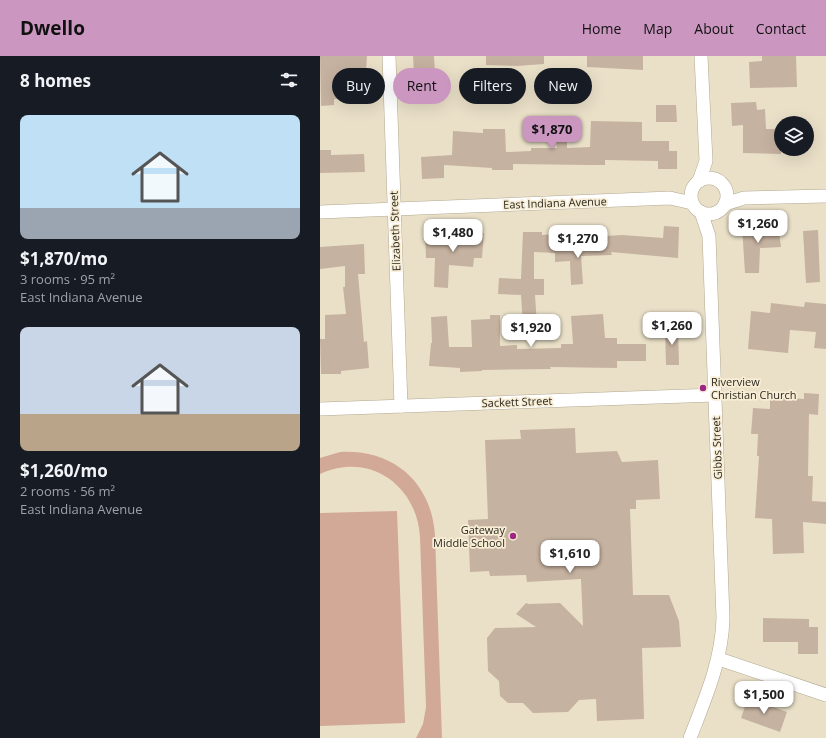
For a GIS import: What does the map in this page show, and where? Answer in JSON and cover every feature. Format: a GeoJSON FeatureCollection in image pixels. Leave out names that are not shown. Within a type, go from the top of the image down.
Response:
{"type":"FeatureCollection","features":[{"type":"Feature","properties":{"kind":"street","name":"Elizabeth Street"},"geometry":{"type":"LineString","coordinates":[[389,56],[401,406]]}},
{"type":"Feature","properties":{"kind":"street"},"geometry":{"type":"LineString","coordinates":[[702,56],[706,160],[696,196],[706,214],[744,198],[826,196]]}},
{"type":"Feature","properties":{"kind":"street"},"geometry":{"type":"LineString","coordinates":[[706,160],[727,195],[721,208]]}},
{"type":"Feature","properties":{"kind":"street"},"geometry":{"type":"LineString","coordinates":[[696,196],[705,178],[721,184],[744,198]]}},
{"type":"Feature","properties":{"kind":"street","name":"East Indiana Avenue"},"geometry":{"type":"LineString","coordinates":[[320,212],[696,196]]}},
{"type":"Feature","properties":{"kind":"street","name":"Gibbs Street"},"geometry":{"type":"LineString","coordinates":[[690,738],[719,659],[723,636],[709,236],[696,196]]}},
{"type":"Feature","properties":{"kind":"street","name":"Gibbs Street"},"geometry":{"type":"LineString","coordinates":[[709,236],[721,208]]}},
{"type":"Feature","properties":{"kind":"street","name":"Sackett Street"},"geometry":{"type":"LineString","coordinates":[[320,409],[715,395]]}},
{"type":"Feature","properties":{"kind":"street"},"geometry":{"type":"LineString","coordinates":[[719,659],[826,695]]}},
{"type":"Feature","properties":{"kind":"shaded area"},"geometry":{"type":"Polygon","coordinates":[[[340,452],[377,456],[393,463],[407,473],[418,485],[426,500],[432,517],[435,536],[442,738],[416,738],[423,724],[426,707],[420,537],[417,518],[410,502],[400,488],[387,477],[372,470],[356,467],[338,468],[320,474],[320,458],[340,452]]]}},
{"type":"Feature","properties":{"kind":"shaded area"},"geometry":{"type":"Polygon","coordinates":[[[397,511],[405,723],[320,726],[320,513],[397,511]]]}},
{"type":"Feature","properties":{"kind":"building"},"geometry":{"type":"Polygon","coordinates":[[[320,56],[367,56],[366,68],[332,68],[332,104],[334,105],[321,106],[320,56]]]}},
{"type":"Feature","properties":{"kind":"building"},"geometry":{"type":"Polygon","coordinates":[[[413,56],[434,56],[435,68],[414,68],[413,56]]]}},
{"type":"Feature","properties":{"kind":"building"},"geometry":{"type":"Polygon","coordinates":[[[486,56],[544,56],[544,64],[517,66],[486,65],[486,56]]]}},
{"type":"Feature","properties":{"kind":"building"},"geometry":{"type":"Polygon","coordinates":[[[587,56],[643,56],[643,70],[587,67],[587,56]]]}},
{"type":"Feature","properties":{"kind":"building"},"geometry":{"type":"Polygon","coordinates":[[[762,56],[796,56],[797,87],[750,88],[749,62],[762,61],[762,56]]]}},
{"type":"Feature","properties":{"kind":"building"},"geometry":{"type":"Polygon","coordinates":[[[756,102],[757,110],[765,109],[766,129],[774,129],[774,154],[743,153],[743,125],[732,126],[731,103],[756,102]]]}},
{"type":"Feature","properties":{"kind":"building"},"geometry":{"type":"Polygon","coordinates":[[[656,105],[676,105],[677,122],[656,122],[656,105]]]}},
{"type":"Feature","properties":{"kind":"building"},"geometry":{"type":"Polygon","coordinates":[[[591,121],[642,122],[642,141],[669,141],[669,151],[677,151],[677,169],[658,169],[658,161],[605,160],[605,165],[513,164],[513,170],[492,170],[492,168],[444,165],[444,178],[422,179],[421,157],[452,155],[453,131],[483,133],[483,129],[505,129],[506,152],[531,151],[531,148],[557,148],[556,132],[567,132],[567,148],[590,147],[591,121]]]}},
{"type":"Feature","properties":{"kind":"building"},"geometry":{"type":"Polygon","coordinates":[[[320,150],[331,150],[331,155],[364,154],[365,172],[320,173],[320,150]]]}},
{"type":"Feature","properties":{"kind":"building"},"geometry":{"type":"Polygon","coordinates":[[[778,224],[781,247],[760,248],[759,273],[745,273],[742,226],[778,224]]]}},
{"type":"Feature","properties":{"kind":"building"},"geometry":{"type":"Polygon","coordinates":[[[664,226],[679,227],[678,258],[611,252],[612,255],[581,256],[583,284],[571,285],[570,261],[555,262],[555,253],[534,252],[534,279],[544,279],[544,295],[535,295],[537,325],[523,326],[521,295],[498,294],[499,278],[521,279],[523,232],[542,232],[542,235],[574,233],[574,238],[622,235],[663,238],[664,226]]]}},
{"type":"Feature","properties":{"kind":"building"},"geometry":{"type":"Polygon","coordinates":[[[818,230],[820,282],[806,283],[803,231],[818,230]]]}},
{"type":"Feature","properties":{"kind":"building"},"geometry":{"type":"Polygon","coordinates":[[[460,232],[484,233],[482,258],[474,258],[473,267],[449,265],[448,288],[434,287],[435,258],[426,258],[425,235],[460,234],[460,232]]]}},
{"type":"Feature","properties":{"kind":"building"},"geometry":{"type":"Polygon","coordinates":[[[364,244],[365,274],[358,274],[364,342],[367,341],[369,368],[341,371],[341,374],[321,374],[320,339],[325,339],[325,315],[346,314],[343,287],[345,287],[345,266],[320,269],[320,247],[364,244]]]}},
{"type":"Feature","properties":{"kind":"building"},"geometry":{"type":"Polygon","coordinates":[[[805,302],[826,304],[826,349],[814,348],[816,332],[790,330],[788,353],[748,349],[751,311],[770,313],[771,303],[804,307],[805,302]]]}},
{"type":"Feature","properties":{"kind":"building"},"geometry":{"type":"Polygon","coordinates":[[[603,314],[605,338],[617,338],[617,344],[646,344],[646,361],[617,361],[617,368],[550,367],[551,369],[482,370],[460,372],[460,368],[429,366],[432,343],[431,317],[447,316],[449,347],[472,347],[471,320],[490,319],[490,315],[500,315],[500,346],[517,345],[517,349],[561,348],[561,344],[573,344],[571,316],[603,314]]]}},
{"type":"Feature","properties":{"kind":"building"},"geometry":{"type":"Polygon","coordinates":[[[678,326],[679,365],[666,365],[665,327],[678,326]]]}},
{"type":"Feature","properties":{"kind":"building"},"geometry":{"type":"Polygon","coordinates":[[[804,393],[819,394],[818,415],[809,414],[808,476],[813,476],[812,501],[826,502],[826,524],[803,522],[804,553],[773,554],[772,519],[755,518],[759,456],[757,456],[758,434],[751,434],[753,408],[770,409],[770,396],[804,399],[804,393]]]}},
{"type":"Feature","properties":{"kind":"building"},"geometry":{"type":"Polygon","coordinates":[[[575,428],[576,453],[617,451],[622,462],[658,460],[660,499],[636,500],[636,509],[630,509],[633,595],[669,595],[679,621],[681,647],[642,648],[644,719],[597,721],[596,699],[579,700],[568,712],[533,713],[523,703],[508,703],[500,696],[499,681],[488,671],[487,638],[495,628],[536,627],[516,614],[526,603],[560,603],[583,626],[581,579],[527,582],[526,575],[490,576],[489,571],[470,572],[468,520],[488,519],[485,440],[521,439],[520,430],[575,428]]]}},
{"type":"Feature","properties":{"kind":"building"},"geometry":{"type":"Polygon","coordinates":[[[763,618],[809,619],[809,627],[818,627],[818,654],[798,654],[798,642],[763,642],[763,618]]]}},
{"type":"Feature","properties":{"kind":"building"},"geometry":{"type":"Polygon","coordinates":[[[748,698],[787,712],[780,732],[741,718],[748,698]]]}},
{"type":"Feature","properties":{"kind":"place","name":"Riverview Christian Church"},"geometry":{"type":"Point","coordinates":[703,388]}},
{"type":"Feature","properties":{"kind":"place","name":"Gateway Middle School"},"geometry":{"type":"Point","coordinates":[513,536]}}]}
